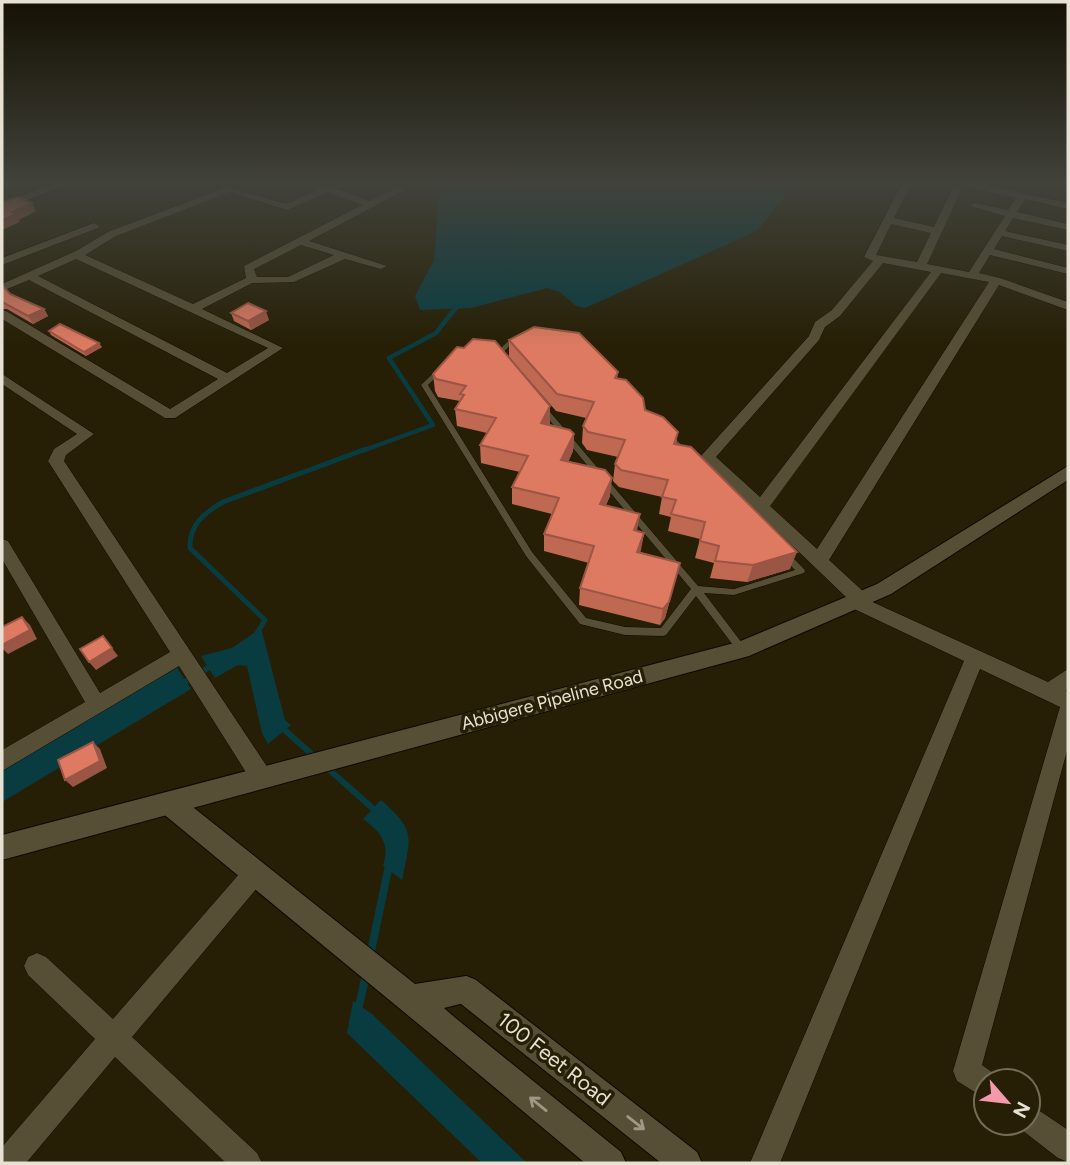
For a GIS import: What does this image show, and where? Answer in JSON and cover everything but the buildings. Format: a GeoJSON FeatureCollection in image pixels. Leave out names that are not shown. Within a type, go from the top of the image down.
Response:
{"type":"FeatureCollection","features":[{"type":"Feature","properties":{"kind":"main road","name":"Abbigere Pipeline Road"},"geometry":{"type":"LineString","coordinates":[[2,848],[742,650],[884,589],[1068,472]]}},
{"type":"Feature","properties":{"kind":"main road"},"geometry":{"type":"LineString","coordinates":[[170,804],[610,1163]]}},
{"type":"Feature","properties":{"kind":"main road","name":"100 Feet Road"},"geometry":{"type":"LineString","coordinates":[[411,999],[466,990],[687,1163]]}},
{"type":"Feature","properties":{"kind":"street"},"geometry":{"type":"LineString","coordinates":[[2,262],[58,237]]}},
{"type":"Feature","properties":{"kind":"street"},"geometry":{"type":"LineString","coordinates":[[2,288],[76,255],[106,237]]}},
{"type":"Feature","properties":{"kind":"street"},"geometry":{"type":"LineString","coordinates":[[252,279],[248,268],[306,237]]}},
{"type":"Feature","properties":{"kind":"street"},"geometry":{"type":"LineString","coordinates":[[879,237],[869,257],[996,280],[1068,306]]}},
{"type":"Feature","properties":{"kind":"street"},"geometry":{"type":"LineString","coordinates":[[921,266],[934,237]]}},
{"type":"Feature","properties":{"kind":"street"},"geometry":{"type":"LineString","coordinates":[[972,275],[995,237]]}},
{"type":"Feature","properties":{"kind":"street"},"geometry":{"type":"LineString","coordinates":[[1021,237],[1068,248]]}},
{"type":"Feature","properties":{"kind":"street"},"geometry":{"type":"LineString","coordinates":[[299,241],[381,266]]}},
{"type":"Feature","properties":{"kind":"street"},"geometry":{"type":"LineString","coordinates":[[987,251],[1068,271]]}},
{"type":"Feature","properties":{"kind":"street"},"geometry":{"type":"LineString","coordinates":[[2,314],[170,415],[277,348],[76,255]]}},
{"type":"Feature","properties":{"kind":"street"},"geometry":{"type":"LineString","coordinates":[[192,309],[252,279],[290,281],[344,255]]}},
{"type":"Feature","properties":{"kind":"street"},"geometry":{"type":"LineString","coordinates":[[880,259],[836,313],[819,325],[816,337],[707,457],[857,600],[1068,701]]}},
{"type":"Feature","properties":{"kind":"street"},"geometry":{"type":"LineString","coordinates":[[761,507],[939,269]]}},
{"type":"Feature","properties":{"kind":"street"},"geometry":{"type":"LineString","coordinates":[[30,276],[228,379]]}},
{"type":"Feature","properties":{"kind":"street"},"geometry":{"type":"LineString","coordinates":[[819,561],[996,280]]}},
{"type":"Feature","properties":{"kind":"street"},"geometry":{"type":"LineString","coordinates":[[2,378],[87,434],[59,452],[56,461],[262,778]]}},
{"type":"Feature","properties":{"kind":"street"},"geometry":{"type":"LineString","coordinates":[[2,545],[97,705]]}},
{"type":"Feature","properties":{"kind":"street"},"geometry":{"type":"LineString","coordinates":[[2,761],[182,655]]}},
{"type":"Feature","properties":{"kind":"street"},"geometry":{"type":"LineString","coordinates":[[765,1163],[974,660]]}},
{"type":"Feature","properties":{"kind":"street"},"geometry":{"type":"LineString","coordinates":[[1050,692],[1068,677]]}},
{"type":"Feature","properties":{"kind":"street"},"geometry":{"type":"LineString","coordinates":[[972,1075],[967,1071],[1068,711]]}},
{"type":"Feature","properties":{"kind":"street"},"geometry":{"type":"LineString","coordinates":[[7,1163],[255,873]]}},
{"type":"Feature","properties":{"kind":"street"},"geometry":{"type":"LineString","coordinates":[[37,966],[247,1163]]}},
{"type":"Feature","properties":{"kind":"street"},"geometry":{"type":"LineString","coordinates":[[1042,1128],[1068,1148]]}},
{"type":"Feature","properties":{"kind":"lane"},"geometry":{"type":"LineString","coordinates":[[499,354],[510,342],[534,336],[580,345],[801,571],[734,592],[696,589]]}},
{"type":"Feature","properties":{"kind":"lane"},"geometry":{"type":"LineString","coordinates":[[491,344],[508,364]]}},
{"type":"Feature","properties":{"kind":"lane"},"geometry":{"type":"LineString","coordinates":[[499,354],[471,351],[450,360],[424,385],[529,554],[583,621],[625,631],[663,632],[696,589]]}},
{"type":"Feature","properties":{"kind":"lane"},"geometry":{"type":"LineString","coordinates":[[533,395],[696,589],[742,650]]}},
{"type":"Feature","properties":{"kind":"water"},"geometry":{"type":"Polygon","coordinates":[[[436,237],[743,237],[585,308],[576,306],[560,292],[547,288],[471,308],[420,310],[415,296],[434,260],[436,237]]]}},
{"type":"Feature","properties":{"kind":"water"},"geometry":{"type":"Polygon","coordinates":[[[261,628],[285,720],[291,725],[268,744],[262,733],[247,666],[238,665],[215,678],[201,656],[232,648],[261,628]]]}},
{"type":"Feature","properties":{"kind":"water"},"geometry":{"type":"Polygon","coordinates":[[[177,668],[191,689],[2,802],[2,765],[177,668]]]}},
{"type":"Feature","properties":{"kind":"water"},"geometry":{"type":"Polygon","coordinates":[[[381,800],[400,819],[408,835],[402,880],[383,866],[385,851],[382,839],[363,819],[381,800]]]}},
{"type":"Feature","properties":{"kind":"water"},"geometry":{"type":"Polygon","coordinates":[[[353,1001],[372,1014],[527,1163],[482,1163],[347,1033],[353,1001]]]}},
{"type":"Feature","properties":{"kind":"waterway"},"geometry":{"type":"LineString","coordinates":[[362,451],[433,425],[389,358],[436,333],[458,305]]}},
{"type":"Feature","properties":{"kind":"waterway"},"geometry":{"type":"LineString","coordinates":[[257,633],[265,620],[190,548],[195,526],[204,515],[223,502],[366,449]]}},
{"type":"Feature","properties":{"kind":"waterway"},"geometry":{"type":"LineString","coordinates":[[180,685],[213,665]]}},
{"type":"Feature","properties":{"kind":"waterway"},"geometry":{"type":"LineString","coordinates":[[280,726],[315,757]]}},
{"type":"Feature","properties":{"kind":"waterway"},"geometry":{"type":"LineString","coordinates":[[325,766],[378,813]]}},
{"type":"Feature","properties":{"kind":"waterway"},"geometry":{"type":"LineString","coordinates":[[388,872],[389,866]]}},
{"type":"Feature","properties":{"kind":"waterway"},"geometry":{"type":"LineString","coordinates":[[370,956],[388,870]]}},
{"type":"Feature","properties":{"kind":"waterway"},"geometry":{"type":"LineString","coordinates":[[358,1010],[366,975]]}}]}
